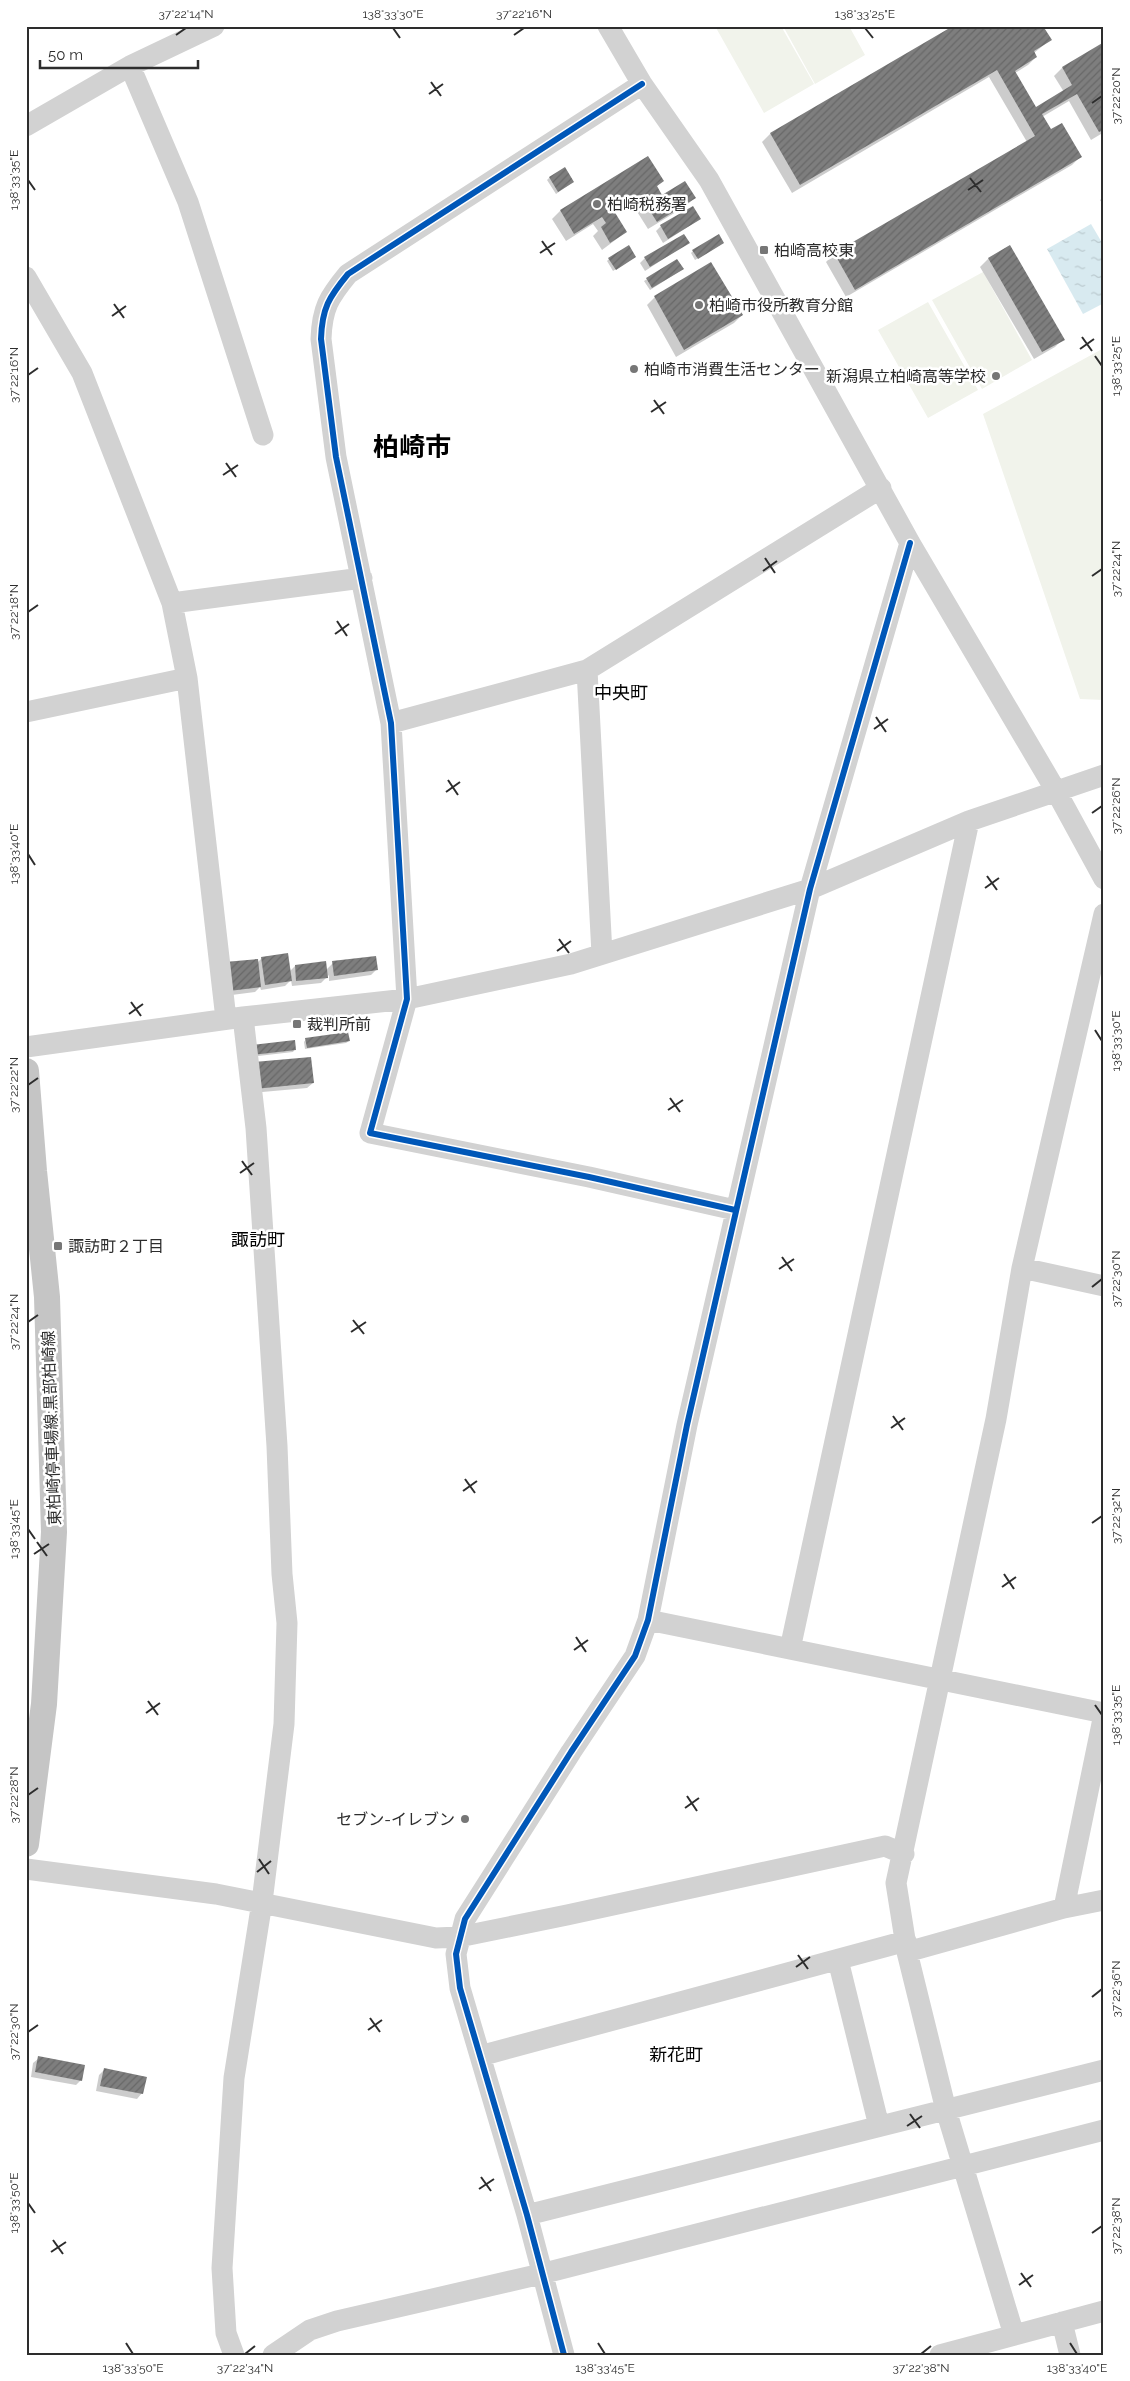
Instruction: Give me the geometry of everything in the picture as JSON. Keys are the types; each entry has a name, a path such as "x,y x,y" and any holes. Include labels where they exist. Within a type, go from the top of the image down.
{"main road":[{"name":"東柏崎停車場線;黒部柏崎線","path":"26,1071 47,1298 54,1532 44,1704 26,1844"}],"street":[{"path":"26,126 130,66 214,26"},
{"path":"608,26 642,84 709,180 910,543 1056,791 1104,879"},
{"path":"130,66 188,202 263,435"},
{"path":"642,84 348,274 326,302 322,319 321,339 335,447 391,723 407,999 370,1134 589,1177 735,1210"},
{"path":"26,277 82,373 172,604 187,678 234,1018 256,1128 277,1446 282,1574 287,1623 285,1717 262,1902 234,2078 222,2268 226,2333 234,2355"},
{"path":"391,723 587,670 881,488"},
{"path":"564,2355 541,2274 527,2215 460,1988 456,1954 459,1937 465,1919 500,1861 635,1656 648,1620 687,1425 810,889 910,543"},
{"path":"172,604 362,578"},
{"path":"587,670 602,954"},
{"path":"26,712 187,678"},
{"path":"26,1047 234,1018 407,999 571,964 810,889 969,821 1104,775"},
{"path":"790,1649 969,821"},
{"path":"1014,2335 946,2110 906,1946 896,1883 942,1680 996,1419 1022,1268 1104,914"},
{"path":"1022,1268 1104,1286"},
{"path":"648,1620 1104,1714 1064,1908"},
{"path":"26,1869 123,1880 262,1902 436,1938 459,1937 885,1846 904,1854"},
{"path":"480,2056 838,1960 1104,1900"},
{"path":"838,1960 879,2126"},
{"path":"527,2215 1104,2070"},
{"path":"272,2355 310,2330 337,2321 541,2274 1104,2130"},
{"path":"940,2355 1104,2311"},
{"path":"1062,2322 1070,2355"}],"shaded area":[{"path":"715,26 781,26 814,84 764,113"},
{"path":"783,26 849,26 865,55 815,84"},
{"path":"983,272 1032,360 982,389 932,300"},
{"path":"928,302 978,390 928,418 878,330"},
{"path":"1104,348 1104,700 1080,699 983,414"}],"water":[{"path":"1091,224 1104,246 1104,303 1083,314 1047,249"}],"building":[{"path":"953,26 1043,26 1052,40 1034,51 1037,57 1015,71 1036,107 1072,85 1062,67 1104,42 1104,130 1099,132 1077,94 1042,114 1051,129 1062,123 1082,157 855,290 834,253 1035,136 997,70 800,185 770,133"},
{"name":"柏崎税務署","path":"648,156 664,181 657,186 662,195 685,181 696,198 657,222 640,195 614,211 627,232 610,243 601,227 606,223 602,217 574,234 560,210"},
{"path":"565,167 574,182 558,192 549,177"},
{"path":"693,206 701,219 668,239 660,225"},
{"path":"684,234 690,243 650,267 644,257"},
{"path":"719,234 724,243 698,259 692,250"},
{"path":"629,245 636,257 616,270 608,258"},
{"path":"1010,245 1065,340 1042,352 988,258"},
{"path":"677,259 684,269 652,288 646,278"},
{"name":"柏崎市役所教育分館","path":"711,262 743,315 684,350 654,296"},
{"path":"288,953 292,981 265,985 261,957"},
{"path":"376,956 378,970 334,976 332,961"},
{"path":"258,959 261,987 229,991 225,962"},
{"path":"326,961 328,978 296,981 295,965"},
{"path":"348,1032 350,1041 307,1048 305,1038"},
{"path":"295,1040 296,1050 252,1055 251,1045"},
{"path":"311,1057 314,1083 255,1089 253,1062"},
{"path":"38,2056 85,2065 82,2081 35,2072"},
{"path":"104,2068 147,2077 143,2094 100,2086"}],"cycle path":[{"path":"642,84 348,274 331,296 325,311 321,339 336,457 391,723 407,999 370,1133 589,1177 735,1210"},
{"path":"564,2355 527,2215 460,1988 456,1954 465,1919 571,1752 635,1656 648,1620 687,1425 810,889 910,543"}],"place":[{"name":"柏崎税務署","path":"597,204"},
{"name":"柏崎高校東","path":"764,250"},
{"name":"柏崎市役所教育分館","path":"699,305"},
{"name":"柏崎市消費生活センター","path":"634,369"},
{"name":"新潟県立柏崎高等学校","path":"996,376"},
{"name":"裁判所前","path":"297,1024"},
{"name":"諏訪町２丁目","path":"58,1246"},
{"name":"セブン-イレブン","path":"465,1819"}],"district":[{"name":"柏崎市","path":"412,447"},
{"name":"中央町","path":"621,693"},
{"name":"諏訪町","path":"258,1240"},
{"name":"新花町","path":"676,2055"}]}
